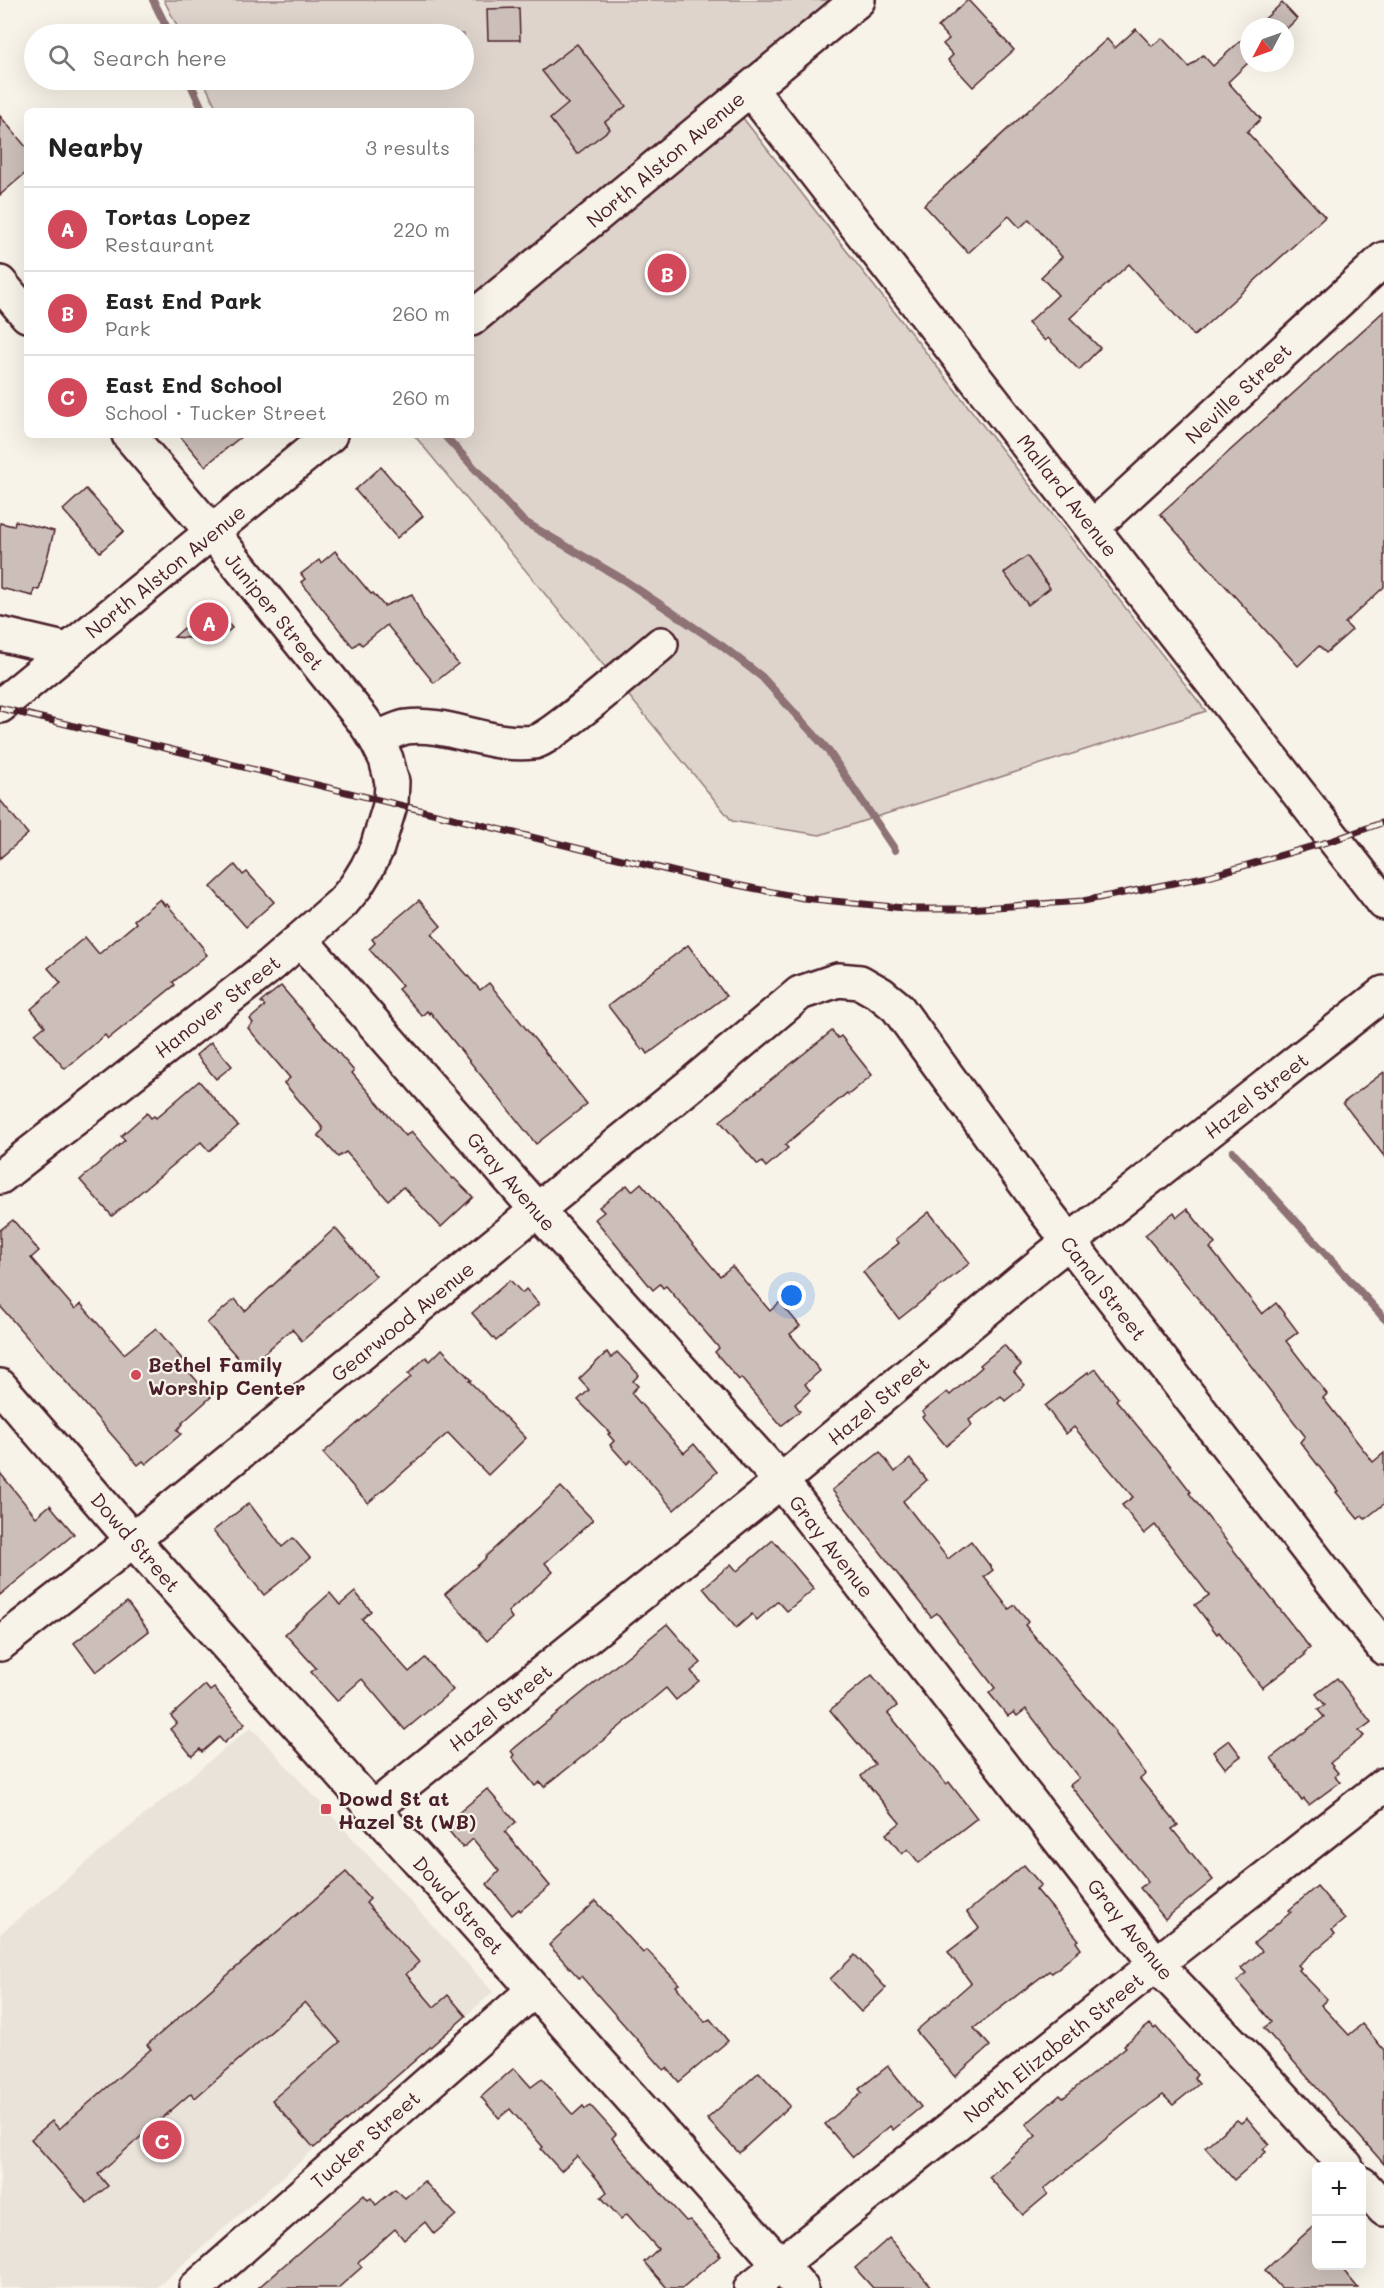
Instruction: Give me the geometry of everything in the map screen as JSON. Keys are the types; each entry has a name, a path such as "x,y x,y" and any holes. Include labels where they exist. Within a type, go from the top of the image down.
{"street":[{"name":"North Alston Avenue","path":"474,316 858,0"},
{"name":"Mallard Avenue","path":"750,89 1384,903"},
{"name":"Neville Street","path":"1093,527 1384,259"},
{"path":"0,283 24,311"},
{"name":"Juniper Street","path":"132,438 212,532 376,739 386,759 392,782 391,802"},
{"name":"North Alston Avenue","path":"0,706 326,438"},
{"path":"0,634 68,651"},
{"path":"376,739 406,728 438,728 496,741 536,742 661,644"},
{"name":"Hanover Street","path":"0,1177 300,940 342,903 362,877 377,848 391,802"},
{"name":"Gray Avenue","path":"300,940 781,1481 1156,1964 1342,2162"},
{"name":"Canal Street","path":"800,993 838,980 860,982 897,1006 1069,1242 1384,1648"},
{"name":"Gearwood Avenue","path":"0,1644 113,1556 800,993"},
{"name":"Hazel Street","path":"373,1809 781,1481 1069,1242 1384,993"},
{"name":"Dowd Street","path":"0,1386 132,1539 790,2276"},
{"name":"North Elizabeth Street","path":"751,2288 790,2276 1156,1964 1384,1785"},
{"name":"Tucker Street","path":"196,2288 534,1990"},
{"path":"1366,2188 1384,2208"}],"shaded area":[{"path":"164,0 829,0 725,95 1206,711 820,835 732,821 416,438 474,438 474,108 217,108 208,90 474,90 474,24 176,24"},
{"path":"251,1727 493,1992 156,2288 0,2288 0,1934"}],"building":[{"path":"968,0 1014,50 973,87 948,60 953,55 943,44 949,39 938,27"},
{"path":"1282,3 1297,19 1294,22 1294,18 1266,18"},
{"path":"519,8 520,40 488,40 487,9"},
{"path":"1136,29 1152,46 1162,38 1189,67 1203,55 1213,66 1240,41 1240,71 1228,82 1261,119 1247,132 1325,217 1194,336 1129,264 1070,318 1100,348 1079,370 1048,338 1045,341 1028,323 1058,295 1041,277 1062,257 1029,219 1020,228 1009,216 968,253 924,205 1107,39 1115,48"},
{"path":"577,44 626,106 605,122 610,129 577,154 550,119 568,104 542,71"},
{"path":"0,116 24,144 24,175 0,195"},
{"path":"1384,311 1384,587 1345,623 1352,630 1326,653 1319,646 1298,666 1160,514"},
{"path":"182,438 239,438 205,466"},
{"path":"381,467 423,516 397,538 355,490"},
{"path":"86,489 124,531 100,552 63,510"},
{"path":"15,521 54,531 39,590 34,589 33,596 0,588 0,523 14,526"},
{"path":"335,551 384,606 412,594 424,621 458,664 434,683 387,625 362,645 359,642 353,647 301,582 305,579 301,574 319,560 321,563"},
{"path":"1027,556 1050,588 1028,605 1004,573"},
{"path":"211,604 232,628 218,640 174,637"},
{"path":"0,800 28,834 0,858"},
{"path":"235,865 243,875 247,872 274,902 246,927 211,887"},
{"path":"160,899 165,906 167,904 207,955 173,982 175,985 108,1039 105,1035 65,1069 35,1034 45,1026 31,1009 61,983 48,968 85,937 99,954 136,923 134,920"},
{"path":"419,900 441,926 432,934 480,990 489,983 587,1104 536,1144 430,1012 429,1014 427,1011 422,1016 398,989 402,986 369,949 375,943 372,939"},
{"path":"688,945 726,996 648,1054 644,1048 642,1050 608,1006"},
{"path":"281,986 406,1136 411,1131 453,1179 473,1197 441,1227 403,1187 388,1200 346,1152 338,1157 318,1135 323,1130 322,1127 284,1083 290,1078 248,1028 253,1023 250,1019 265,1006 261,1002"},
{"path":"832,1031 838,1038 841,1036 872,1075 785,1145 788,1148 766,1167 762,1162 758,1165 720,1121"},
{"path":"211,1042 232,1066 216,1079 196,1055"},
{"path":"1384,1072 1384,1156 1343,1103"},
{"path":"199,1081 238,1126 209,1151 201,1142 112,1216 80,1180 125,1140 121,1136 147,1113 151,1118 154,1116 156,1118"},
{"path":"641,1183 720,1276 732,1266 770,1311 780,1302 800,1326 790,1334 820,1371 805,1384 810,1391 795,1404 800,1411 781,1426 741,1378 739,1380 715,1352 719,1348 666,1286 663,1288 660,1284 653,1290 595,1219 604,1212 599,1207 627,1185 632,1191"},
{"path":"1187,1209 1215,1244 1210,1248 1262,1314 1276,1303 1298,1332 1286,1341 1327,1394 1323,1398 1373,1462 1384,1453 1384,1504 1365,1519 1362,1516 1358,1519 1336,1492 1338,1491 1300,1442 1305,1436 1214,1318 1145,1235 1174,1212 1177,1217"},
{"path":"929,1212 970,1263 899,1319 863,1272 899,1243 896,1239"},
{"path":"13,1220 39,1251 31,1258 75,1309 81,1304 124,1354 156,1328 211,1397 182,1423 177,1430 181,1434 146,1464 143,1461 138,1465 0,1306 0,1230"},
{"path":"335,1228 376,1276 302,1341 292,1329 247,1368 207,1323 235,1299 245,1311"},
{"path":"510,1280 522,1293 526,1289 539,1304 496,1341 472,1313"},
{"path":"1004,1345 1021,1365 1014,1372 1025,1385 1005,1401 1001,1396 969,1420 972,1425 946,1446 922,1417 925,1415 922,1412 947,1392 950,1395"},
{"path":"442,1349 471,1380 469,1381 526,1438 488,1475 448,1433 368,1503 323,1453 411,1377 408,1374 426,1357 430,1361"},
{"path":"607,1352 611,1358 617,1352 639,1375 633,1381 638,1386 631,1393 684,1453 694,1444 717,1472 674,1510 631,1460 627,1464 610,1445 614,1441 608,1434 610,1433 578,1400 589,1390 579,1379"},
{"path":"1096,1369 1118,1398 1116,1400 1174,1470 1191,1492 1189,1493 1310,1648 1304,1653 1305,1655 1262,1688 1195,1605 1209,1595 1155,1525 1144,1534 1122,1505 1133,1497 1074,1427 1066,1434 1045,1406 1088,1372 1089,1374"},
{"path":"880,1452 895,1472 910,1459 927,1480 903,1501 948,1559 971,1541 993,1570 984,1577 1009,1609 1015,1605 1028,1622 1025,1625 1116,1732 1146,1774 1140,1779 1178,1825 1172,1829 1213,1880 1165,1919 1140,1888 1148,1882 1070,1785 1079,1778 1026,1709 1017,1716 1014,1712 1008,1716 989,1693 995,1688 937,1613 931,1617 832,1490"},
{"path":"0,1473 36,1517 50,1505 74,1534 0,1595"},
{"path":"561,1487 593,1520 545,1563 553,1572 508,1612 512,1618 487,1641 445,1594"},
{"path":"249,1503 282,1547 293,1538 310,1558 264,1595 213,1531"},
{"path":"773,1540 814,1589 787,1611 778,1601 757,1620 752,1614 736,1628 703,1588 731,1564 737,1571"},
{"path":"355,1592 371,1611 362,1619 409,1672 425,1658 453,1690 405,1730 362,1679 337,1701 311,1672 316,1668 285,1634 330,1593 340,1605"},
{"path":"127,1602 149,1631 96,1672 74,1643"},
{"path":"667,1624 701,1663 691,1671 699,1681 676,1700 666,1688 544,1787 540,1782 535,1786 512,1757 514,1755 511,1751"},
{"path":"872,1675 897,1706 888,1713 946,1784 949,1782 977,1818 919,1863 908,1849 902,1854 886,1834 900,1823 861,1776 875,1764 830,1710"},
{"path":"1337,1678 1371,1722 1359,1731 1364,1736 1330,1763 1338,1773 1335,1776 1340,1782 1309,1805 1304,1799 1302,1801 1271,1758 1324,1717 1318,1710 1325,1705 1316,1694"},
{"path":"205,1685 210,1691 214,1688 245,1724 224,1743 219,1737 202,1752 200,1749 192,1756 170,1729 177,1723 171,1716"},
{"path":"1229,1740 1241,1756 1225,1768 1213,1752"},
{"path":"487,1789 516,1822 505,1832 550,1886 512,1915 487,1884 499,1871 473,1839 463,1848 444,1825"},
{"path":"1024,1865 1041,1885 1036,1889 1079,1940 1076,1942 1081,1949 1052,1973 1049,1971 974,2028 990,2046 955,2077 916,2031 971,1983 948,1952 979,1928 967,1912"},
{"path":"346,1872 370,1899 366,1903 419,1962 406,1974 434,2007 448,1995 466,2016 314,2148 272,2100 340,2042 305,2002 195,2098 191,2093 98,2174 108,2186 87,2203 31,2139 52,2121 59,2129 151,2049 147,2045"},
{"path":"1317,1886 1345,1919 1332,1930 1335,1934 1298,1965 1301,1968 1299,1970 1327,1999 1321,2005 1349,2035 1362,2024 1384,2050 1384,2164 1264,2028 1271,2022 1270,2020 1237,1981 1246,1973 1241,1968 1262,1951 1254,1943 1291,1912 1289,1910"},
{"path":"596,1901 643,1953 647,1950 679,1984 676,1986 705,2022 710,2019 728,2041 679,2082 667,2068 664,2070 581,1976 579,1978 549,1945"},
{"path":"855,1955 886,1988 861,2012 830,1979"},
{"path":"1150,2024 1154,2029 1156,2027 1197,2075 1194,2078 1199,2084 1173,2105 1163,2095 1128,2121 1044,2189 1048,2194 1023,2215 989,2177 1036,2136 1026,2124 1060,2095 1063,2098 1126,2047 1124,2045"},
{"path":"888,2066 921,2107 893,2130 890,2126 853,2157 825,2124 862,2093 859,2089"},
{"path":"514,2068 531,2087 542,2079 573,2115 583,2106 585,2109 590,2105 616,2134 612,2138 627,2156 686,2221 690,2220 720,2253 718,2255 720,2256 682,2288 667,2288 644,2262 658,2249 627,2214 621,2219 601,2197 607,2192 577,2156 561,2171 510,2109 499,2118 481,2097"},
{"path":"759,2072 790,2106 739,2153 707,2119"},
{"path":"1247,2118 1269,2144 1263,2149 1266,2152 1234,2180 1205,2147 1237,2120 1241,2123"},
{"path":"424,2181 456,2215 434,2234 425,2222 404,2240 395,2229 359,2261 362,2267 338,2288 258,2288 364,2195 368,2200 371,2198 376,2205 395,2189 405,2198"},
{"path":"1312,2228 1312,2270 1343,2270 1358,2288 1281,2288 1265,2270"},
{"path":"889,2238 932,2288 873,2288 855,2268"}],"waterway":[{"path":"153,0 165,24"},
{"path":"194,90 202,108"},
{"path":"447,438 523,521 624,580 722,646 762,677 827,749 895,850"},
{"path":"1233,1152 1384,1318"}],"railway":[{"path":"0,708 696,877 803,898 914,909 967,909 1083,901 1209,876 1334,840 1384,822"}],"place":[{"name":"East End Park","path":"667,273"},
{"name":"Tortas Lopez","path":"209,622"},
{"name":"Bethel Family Worship Center","path":"136,1375"},
{"name":"Dowd St at Hazel St (WB)","path":"326,1809"},
{"name":"East End School","path":"162,2140"}]}
